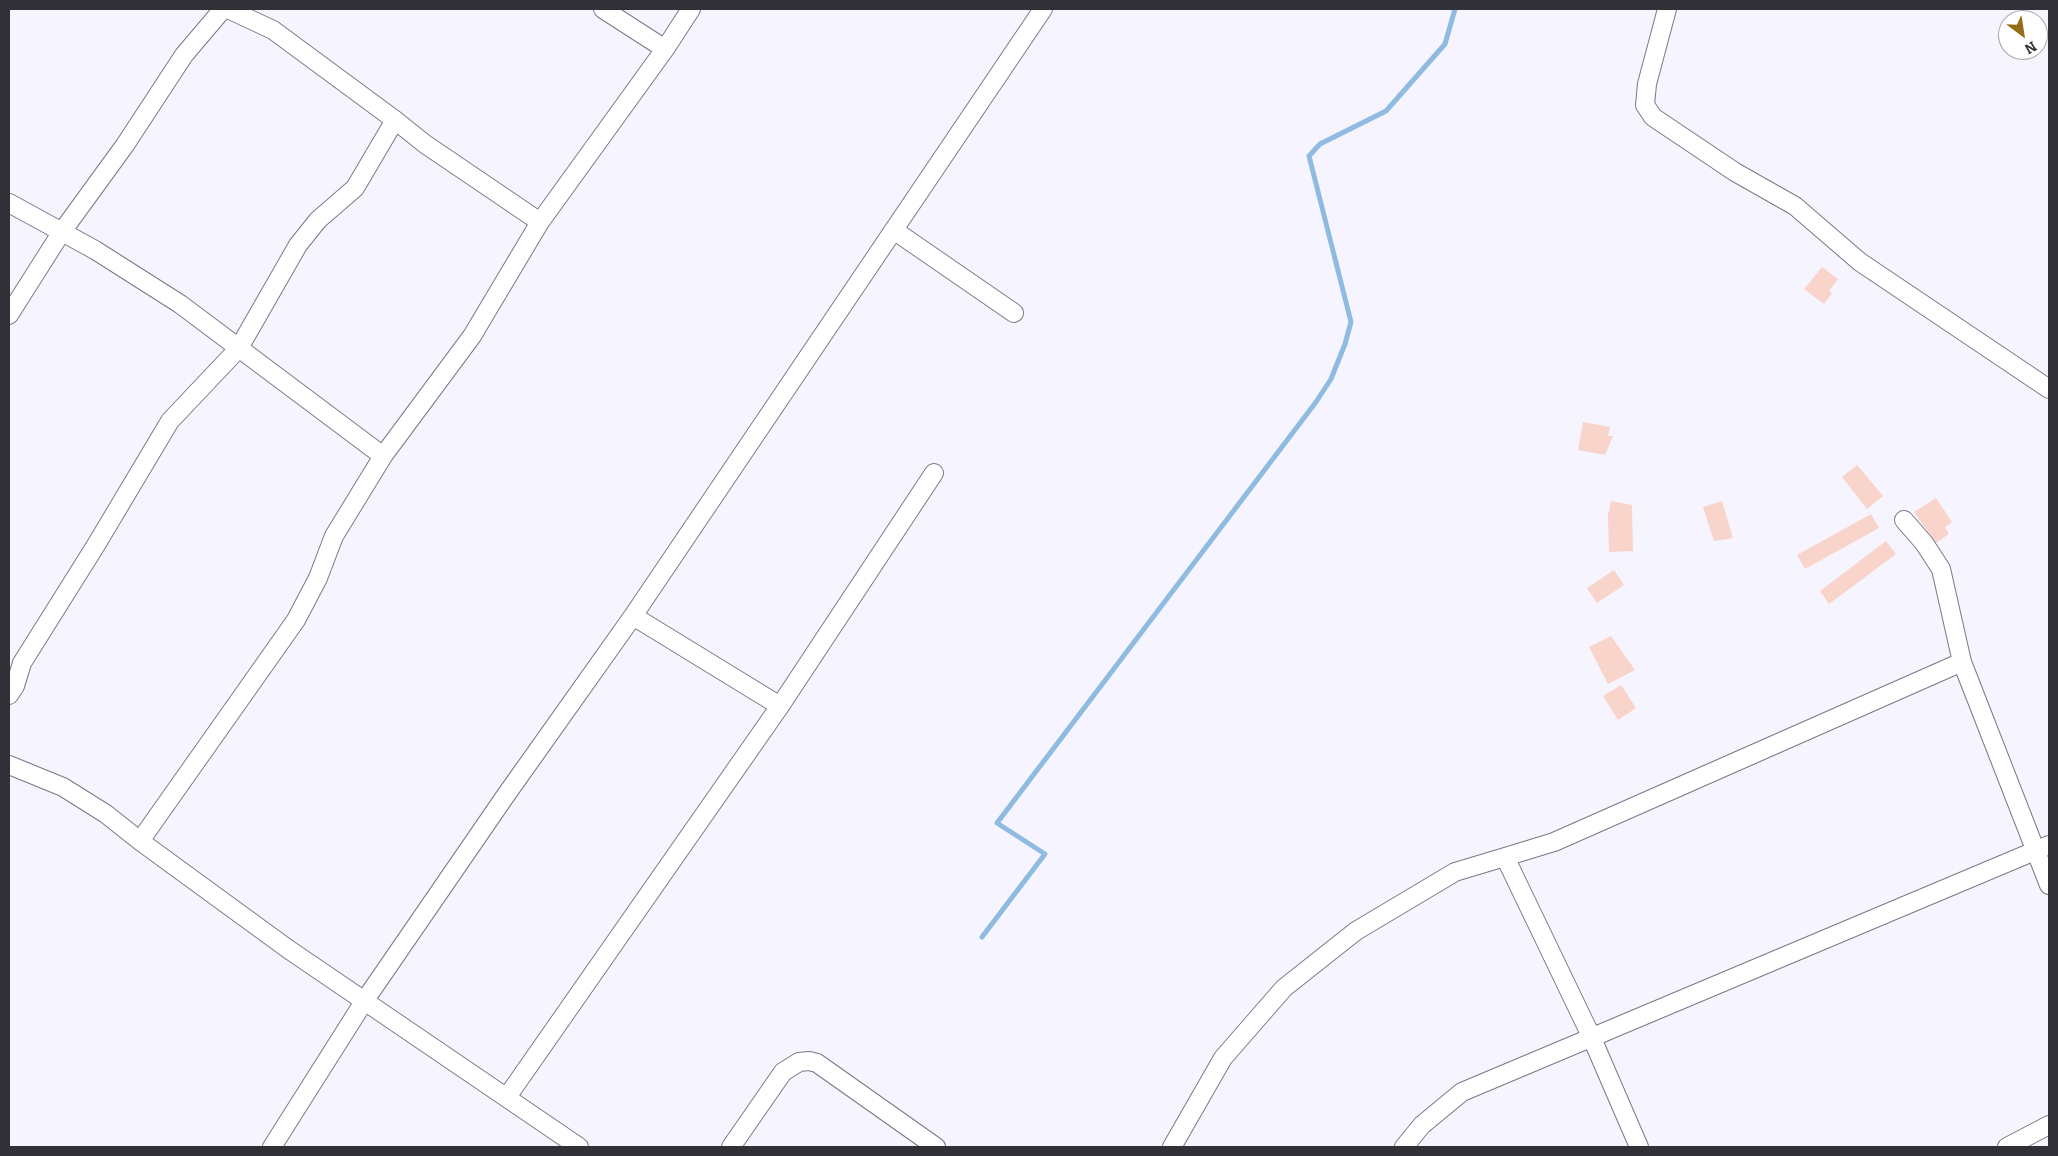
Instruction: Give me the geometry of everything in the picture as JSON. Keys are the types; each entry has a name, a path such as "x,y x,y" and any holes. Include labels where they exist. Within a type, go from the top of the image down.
{"street":[{"path":"9,315 61,233 125,145 184,55 223,9"},
{"path":"228,9 272,30 425,144 540,222"},
{"path":"603,9 665,49"},
{"path":"140,841 296,620 318,578 334,536 383,456 472,336 540,222 665,49 691,9"},
{"path":"272,1147 365,1000 506,795 633,616 895,231 1043,9"},
{"path":"1667,9 1647,84 1645,105 1653,117 1735,172 1795,206 1866,266 2049,389"},
{"path":"9,695 15,686 22,662 96,545 170,421 239,348 298,245 318,220 355,188 395,120"},
{"path":"9,203 95,250 180,304 383,456"},
{"path":"895,231 1014,313"},
{"path":"507,1097 780,706 934,473"},
{"path":"1904,520 1924,543 1940,569 1962,662 2042,847 2049,885"},
{"path":"633,616 780,706"},
{"path":"1172,1147 1223,1058 1284,988 1356,931 1455,872 1554,842 1962,662"},
{"path":"9,765 63,787 106,814 288,949 579,1147"},
{"path":"1404,1147 1422,1125 1462,1092 2042,847"},
{"path":"1505,857 1591,1036 1639,1147"},
{"path":"731,1147 783,1072 799,1062 809,1061 817,1063 936,1147"},
{"path":"2007,1147 2049,1125"}],"building":[{"path":"1822,267 1838,279 1829,291 1832,293 1824,304 1804,289"},
{"path":"1583,422 1610,427 1608,436 1613,436 1605,455 1578,450"},
{"path":"1857,465 1883,496 1867,509 1842,477"},
{"path":"1936,498 1952,522 1945,527 1949,534 1936,543 1914,512"},
{"path":"1611,501 1632,505 1633,551 1609,552 1608,515"},
{"path":"1722,501 1733,538 1714,541 1703,507"},
{"path":"1871,514 1879,528 1805,569 1797,555"},
{"path":"1886,541 1896,554 1829,604 1820,591"},
{"path":"1614,570 1624,585 1597,603 1587,588"},
{"path":"1611,636 1635,670 1608,684 1589,647"},
{"path":"1621,685 1636,708 1618,720 1603,696"}],"waterway":[{"path":"982,937 1045,854 997,823 1316,402 1331,379 1345,344 1351,322 1309,156 1320,144 1386,111 1445,44 1455,9"}]}
